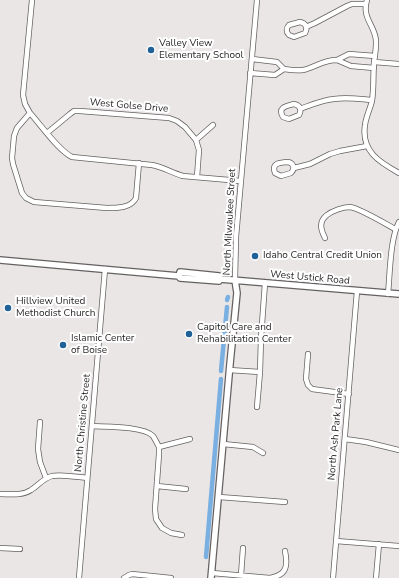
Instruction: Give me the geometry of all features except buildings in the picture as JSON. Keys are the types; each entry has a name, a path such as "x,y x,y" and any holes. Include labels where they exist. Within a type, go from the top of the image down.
{"main road":[{"name":"West Ustick Road","path":"0,260 178,276 180,278 218,281 220,279 236,280 399,294"},
{"name":"North Milwaukee Street","path":"212,575 237,293 236,280"}],"street":[{"path":"32,0 24,95 25,104 30,113 61,150 72,157 152,165 183,176 240,181"},
{"name":"North Milwaukee Street","path":"236,280 236,237 240,181 257,0"},
{"path":"306,27 347,6 366,2 365,12 375,35 376,42 372,100 364,132 367,146 374,157 399,173"},
{"path":"250,73 275,75 284,69 302,70 326,61 337,60 349,54 375,56"},
{"path":"252,59 277,62 284,69"},
{"path":"337,60 351,66 374,68"},
{"path":"374,62 399,64"},
{"path":"300,109 334,99 344,98 372,100"},
{"name":"West Golse Drive","path":"47,133 74,111 80,111 169,118 177,121 185,127 196,140"},
{"path":"30,113 17,128 14,136 12,158 22,193 26,198 34,202 107,208 118,208 130,205 136,198 139,164"},
{"path":"197,177 199,150 196,140 214,125"},
{"path":"294,168 310,164 335,152 367,146"},
{"path":"325,238 321,230 322,220 325,216 346,207 355,208 395,229"},
{"path":"388,294 392,247 395,229 399,222"},
{"name":"North Christine Street","path":"79,578 105,269"},
{"path":"257,406 265,283"},
{"name":"North Ash Park Lane","path":"333,578 357,291"},
{"path":"308,354 306,379 308,385 312,389 349,394"},
{"path":"229,370 260,372"},
{"path":"40,422 38,449 40,462 46,478"},
{"path":"92,426 138,429 147,432 154,437 159,447 155,509 156,519 162,528 171,533 182,535"},
{"path":"159,447 190,439"},
{"path":"345,439 366,442 399,450"},
{"path":"223,444 253,447 263,453"},
{"path":"0,494 13,495 23,493 31,490 46,478 58,475 87,478"},
{"path":"157,486 186,489"},
{"path":"219,497 285,502"},
{"path":"336,541 399,546"},
{"path":"376,578 379,544"},
{"path":"0,548 20,550"},
{"path":"241,575 243,548"},
{"path":"212,575 241,575 270,578 279,576 285,570 286,566 287,560 285,551"},
{"path":"125,577 132,574 172,578"}],"waterway":[{"path":"221,371 227,307"},
{"path":"206,557 221,379"}],"place":[{"name":"Valley View Elementary School","path":"151,50"},
{"name":"Idaho Central Credit Union","path":"255,256"},
{"name":"Hillview United Methodist Church","path":"8,308"},
{"name":"Capitol Care and Rehabilitation Center","path":"189,334"},
{"name":"Islamic Center of Boise","path":"63,345"}]}
